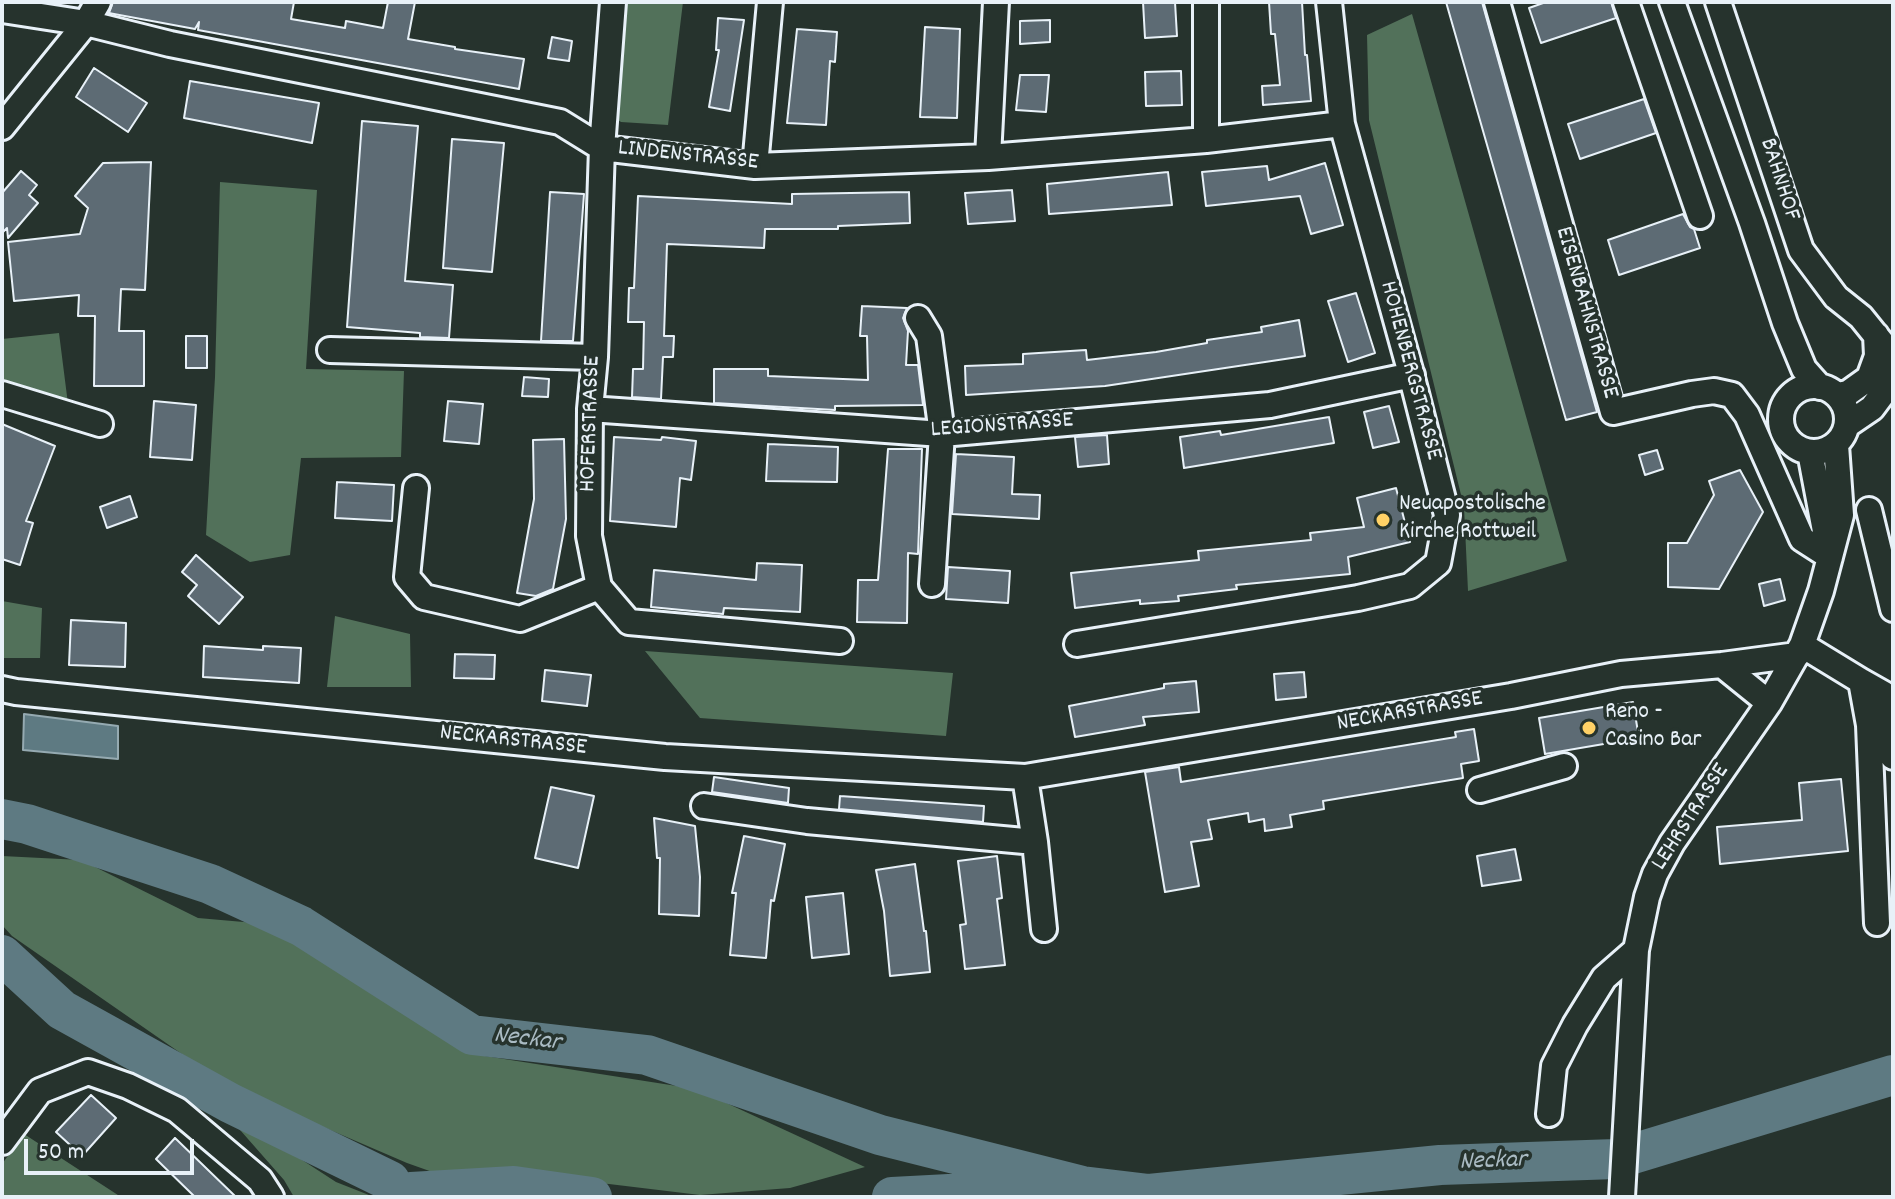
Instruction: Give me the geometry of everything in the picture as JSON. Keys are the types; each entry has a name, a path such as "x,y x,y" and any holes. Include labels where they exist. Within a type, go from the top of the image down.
{"street":[{"name":"HOFERSTRASSE","path":"613,2 602,148 595,357 590,409 589,536 599,587 629,622 840,641"},
{"path":"755,166 770,2"},
{"path":"988,157 996,2"},
{"path":"1206,2 1206,140"},
{"name":"HOHENBERGSTRASSE","path":"1077,644 1358,598 1410,586 1438,563 1447,515 1412,375 1342,124 1329,2"},
{"name":"EISENBAHNSTRASSE","path":"1497,2 1613,412 1692,394 1714,391 1732,395 1747,415 1802,539 1830,557"},
{"path":"1626,2 1700,216"},
{"path":"1672,2 1804,369 1846,410 1841,435 1825,451 1810,452 1794,446 1784,433 1782,413 1787,400 1785,323"},
{"name":"BAHNHOF","path":"1718,2 1801,250 1836,297 1861,317 1886,348 1890,364 1887,388 1872,408 1841,435"},
{"name":"LINDENSTRASSE","path":"2,10 92,13 170,44 560,122 602,148 755,166 988,157 1206,140 1342,124"},
{"path":"2,127 92,13"},
{"path":"918,318 929,336 942,434 932,584"},
{"path":"1787,400 1805,387 1848,393 1869,378 1877,356 1876,334"},
{"path":"330,350 595,357"},
{"name":"LEGIONSTRASSE","path":"590,409 942,434 1270,405 1412,375"},
{"path":"2,394 100,424"},
{"name":"LEHRSTRASSE","path":"1622,1197 1636,950 1641,921 1655,874 1672,843 1769,703 1799,650 1841,515 1841,435"},
{"name":"LEHRSTRASSE","path":"1810,452 1830,557"},
{"path":"416,488 407,577 424,597 520,619 599,587"},
{"path":"1869,510 1893,609"},
{"path":"1799,650 1884,694 1893,756"},
{"name":"NECKARSTRASSE","path":"2,689 665,757 1025,777 1511,696 1621,674 1722,665 1799,650"},
{"path":"1722,665 1769,703"},
{"path":"1861,681 1869,725 1877,923"},
{"path":"1480,790 1564,766"},
{"path":"1025,777 1044,929"},
{"path":"704,806 807,832 1035,842"},
{"path":"1549,1114 1554,1066 1575,1025 1604,978 1636,950"},
{"path":"2,1142 40,1091 88,1072 128,1086 177,1110 260,1180 271,1197"}],"green space":[{"path":"615,2 683,2 668,125 621,122 609,113"},
{"path":"1412,14 1567,561 1468,591 1464,507 1369,120 1367,35"},
{"path":"220,182 317,190 306,369 404,371 401,457 301,458 290,555 250,562 206,535 215,377"},
{"path":"59,333 68,404 2,382 2,339"},
{"path":"2,601 42,608 40,658 2,658"},
{"path":"335,616 410,634 411,687 327,687"},
{"path":"645,651 953,673 946,736 700,718"},
{"path":"2,856 81,860 198,918 278,925 485,1056 696,1089 865,1167 790,1188 700,1195 609,1184 438,1174 407,1163 228,1086 12,936 2,925"},
{"path":"219,1106 336,1182 374,1197 294,1197 284,1180"},
{"path":"24,1134 121,1197 2,1197 2,1164"}],"water":[{"path":"24,714 118,726 118,759 23,750"}],"building":[{"path":"113,2 294,2 291,19 345,28 346,21 383,28 388,2 415,2 408,39 524,59 519,89 198,30 199,22 195,29 109,13"},
{"path":"1143,2 1175,2 1177,36 1145,38"},
{"path":"1269,2 1302,2 1311,101 1263,105 1262,86 1280,85"},
{"path":"1446,2 1482,2 1597,412 1566,420"},
{"path":"1546,2 1611,2 1616,18 1541,43 1529,8"},
{"path":"718,18 744,20 730,111 709,107 719,50 716,50"},
{"path":"1050,20 1050,42 1020,44 1020,21"},
{"path":"925,27 960,29 957,118 920,117"},
{"path":"797,29 837,32 835,62 830,61 826,125 787,123"},
{"path":"552,37 572,41 569,61 548,58"},
{"path":"94,68 147,103 128,132 76,97"},
{"path":"1181,71 1182,105 1146,106 1145,72"},
{"path":"1020,75 1049,75 1046,112 1016,110"},
{"path":"190,81 319,103 312,143 184,118"},
{"path":"1644,99 1656,133 1580,159 1568,124"},
{"path":"362,121 418,126 405,281 453,285 449,338 347,327"},
{"path":"452,139 504,143 492,272 443,268"},
{"path":"151,162 145,290 121,289 119,331 144,331 144,386 94,386 95,316 78,316 79,295 14,301 8,242 80,234 88,208 75,196 103,163"},
{"path":"1325,163 1343,225 1311,234 1300,196 1206,206 1202,172 1267,166 1269,180"},
{"path":"21,171 37,185 29,195 38,203 8,238 7,228 2,233 2,193"},
{"path":"1168,172 1172,205 1049,214 1047,184"},
{"path":"1012,190 1015,221 968,224 965,193"},
{"path":"550,192 584,194 573,341 541,341"},
{"path":"909,192 910,223 838,226 838,229 765,229 764,248 667,244 664,336 674,336 673,357 663,357 661,399 632,397 633,369 643,369 644,322 628,322 629,288 634,288 638,196 792,204 792,194"},
{"path":"1683,214 1694,229 1700,248 1619,275 1608,240"},
{"path":"1356,293 1375,353 1348,362 1328,301"},
{"path":"862,306 907,308 903,318 908,331 906,365 918,365 923,405 835,406 835,410 714,403 714,369 768,369 768,376 868,380 867,336 860,336"},
{"path":"1299,320 1305,356 1105,386 966,395 965,366 1023,364 1023,354 1086,350 1087,360 1156,352 1262,332 1261,327"},
{"path":"186,336 207,336 207,368 186,368"},
{"path":"524,377 549,379 548,397 522,396"},
{"path":"154,401 196,405 192,460 150,457"},
{"path":"448,401 483,404 479,444 444,441"},
{"path":"1389,406 1399,442 1373,448 1364,412"},
{"path":"1329,417 1334,443 1184,468 1180,437 1220,431 1221,435"},
{"path":"2,424 55,446 26,521 33,523 20,565 2,559"},
{"path":"1107,435 1109,464 1078,467 1075,437"},
{"path":"614,437 696,441 691,480 680,478 676,527 610,521"},
{"path":"564,439 566,519 553,589 536,596 517,593 534,499 533,440"},
{"path":"768,444 838,447 837,482 766,481"},
{"path":"888,449 922,449 918,554 908,553 907,623 857,622 858,580 878,580"},
{"path":"1657,450 1663,469 1645,475 1639,455"},
{"path":"956,454 1014,457 1012,494 1040,495 1039,519 952,514"},
{"path":"1740,470 1763,512 1719,589 1668,587 1668,543 1687,543 1714,495 1709,481"},
{"path":"337,482 394,485 392,521 335,518"},
{"path":"1396,488 1410,542 1348,557 1350,574 1236,585 1237,589 1178,596 1179,601 1140,604 1140,600 1075,608 1071,573 1199,560 1198,551 1311,540 1310,533 1364,527 1357,498"},
{"path":"130,496 137,517 107,528 100,507"},
{"path":"196,555 243,597 219,624 188,596 197,585 182,572"},
{"path":"757,563 802,565 800,612 724,608 723,614 651,607 654,570 756,580"},
{"path":"948,567 1010,571 1008,603 946,599"},
{"path":"1780,579 1785,600 1764,606 1759,584"},
{"path":"71,620 126,623 125,667 69,665"},
{"path":"204,646 263,650 263,646 301,648 299,683 203,677"},
{"path":"455,654 495,655 494,679 454,678"},
{"path":"545,670 591,675 587,706 542,701"},
{"path":"1304,672 1306,697 1276,700 1274,674"},
{"path":"1196,681 1199,712 1143,717 1145,725 1075,737 1069,706 1164,688 1164,684"},
{"name":"Reno - Casino Bar","path":"1633,702 1639,738 1545,754 1539,718"},
{"path":"1474,729 1479,761 1461,764 1463,778 1323,801 1324,809 1290,815 1292,827 1265,831 1264,819 1249,822 1248,813 1208,820 1212,839 1191,842 1199,886 1165,892 1145,772 1179,767 1181,782 1456,737 1455,732"},
{"path":"714,777 789,788 788,803 712,792"},
{"path":"1841,779 1848,851 1720,864 1717,827 1802,820 1799,783"},
{"path":"551,787 594,796 578,868 535,858"},
{"path":"840,796 984,806 983,822 839,809"},
{"path":"654,818 695,826 700,877 699,916 659,914 660,858 657,858"},
{"path":"744,836 785,844 774,901 771,900 766,958 730,955 736,893 732,893"},
{"path":"1515,849 1521,880 1482,886 1477,856"},
{"path":"997,856 1002,898 997,899 1005,965 965,969 960,925 966,924 958,861"},
{"path":"915,864 930,972 890,976 884,911 876,870"},
{"path":"843,893 849,954 812,958 806,897"},
{"path":"91,1095 116,1118 82,1156 56,1132"},
{"path":"175,1138 236,1197 195,1197 156,1159"}],"waterway":[{"name":"Neckar","path":"2,819 27,824 210,884 301,926 472,1035 647,1055 880,1135 1082,1186 1149,1194 1440,1165 1616,1159 1893,1075"},
{"name":"Neckar","path":"2,955 62,1010 230,1103 390,1181"},
{"name":"Neckar","path":"411,1192 514,1186 592,1197"},
{"name":"Neckar","path":"892,1197 1044,1189"}],"place":[{"name":"Neuapostolische Kirche Rottweil","path":"1383,520"},
{"name":"Reno - Casino Bar","path":"1589,728"}]}
